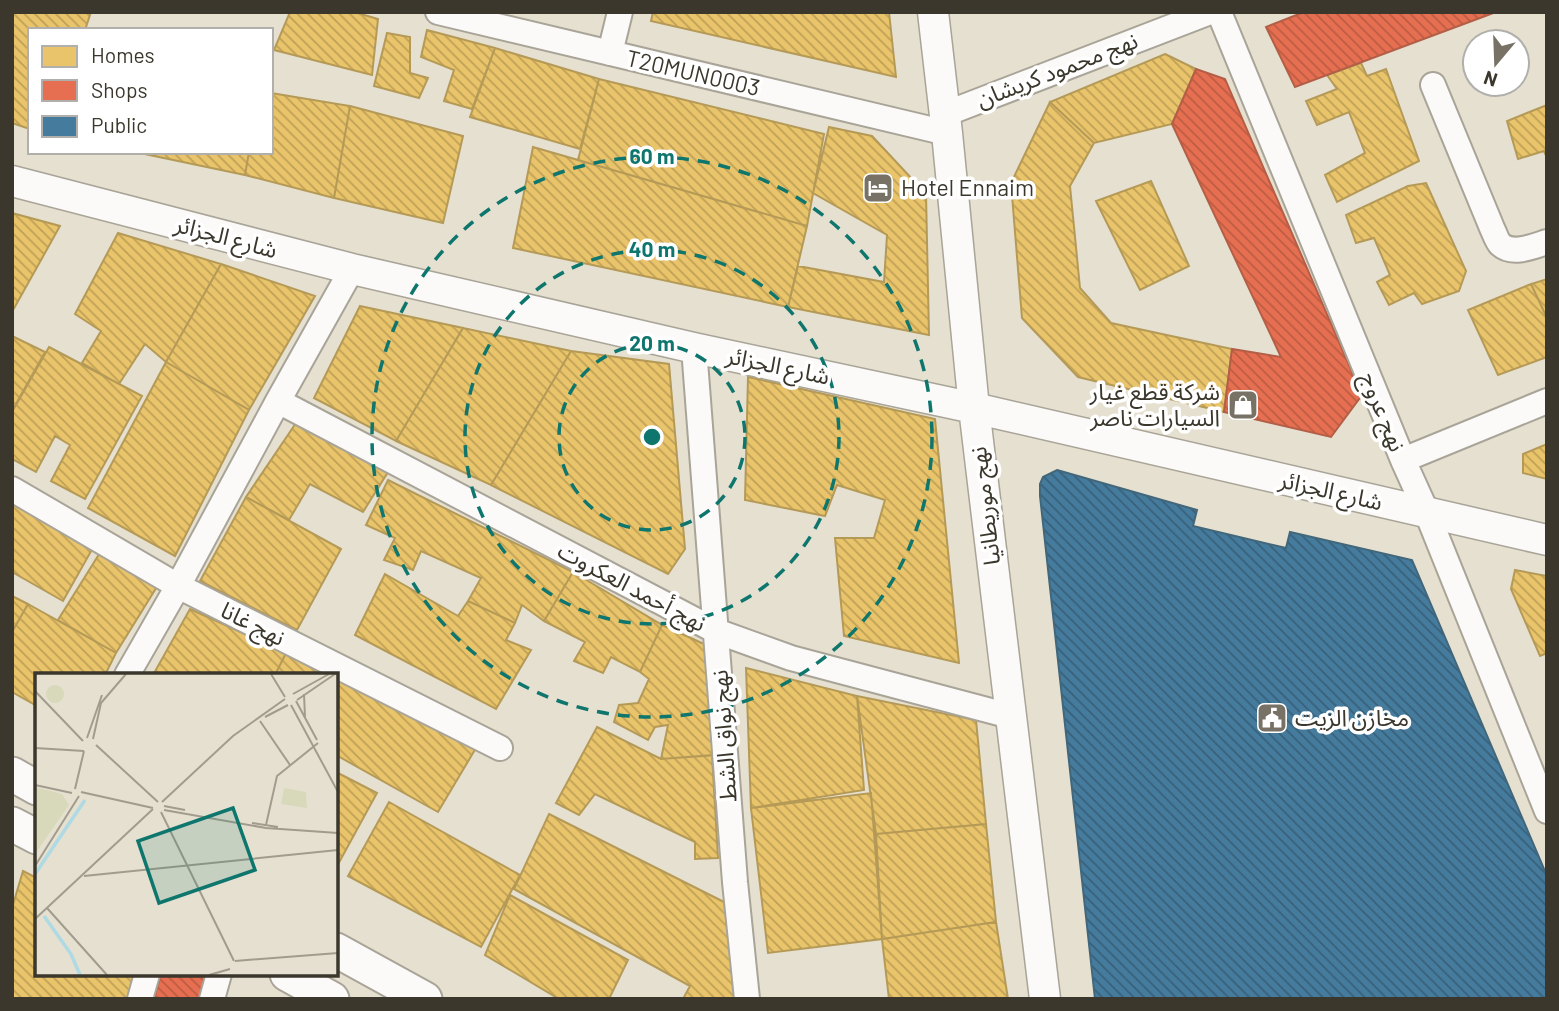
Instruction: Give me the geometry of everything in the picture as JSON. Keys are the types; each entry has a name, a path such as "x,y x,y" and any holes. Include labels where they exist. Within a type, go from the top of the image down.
{"main road":[{"path":"12,774 35,787"},
{"path":"12,824 35,837"},
{"path":"338,951 425,999"},
{"path":"295,985 332,999"}],"street":[{"name":"T20MUN0003","path":"438,12 610,53 946,123"},
{"path":"610,53 620,12"},
{"name":"نهج موريطانيا","path":"933,12 974,408 1045,999"},
{"name":"نهج محمود كريشان","path":"946,123 1210,12"},
{"name":"نهج عروج","path":"1219,12 1427,513 1547,811"},
{"path":"1433,85 1500,244 1511,249 1527,249 1547,242"},
{"name":"شارع الجزائر","path":"12,181 352,269 1547,540"},
{"path":"128,673 352,269"},
{"name":"نهج نواق الشط","path":"694,348 735,882 747,999"},
{"name":"نهج أحمد العكروت","path":"278,401 716,631 791,658 1010,716"},
{"path":"1403,460 1547,401"},
{"name":"نهج غانا","path":"12,489 178,586 500,748"},
{"path":"140,999 146,976"},
{"path":"212,999 218,976"}],"building: Homes":[{"path":"12,12 91,12 86,28 28,28 28,128 12,123"},
{"path":"290,12 354,12 378,19 372,75 274,50"},
{"path":"653,12 889,12 896,77 651,21"},
{"path":"427,30 495,48 472,109 444,101 454,70 421,57"},
{"path":"387,33 410,37 410,73 428,78 419,98 374,86"},
{"path":"495,48 599,79 580,149 470,117"},
{"path":"1165,54 1196,69 1172,124 1094,143 1050,102"},
{"path":"1361,63 1367,76 1386,69 1419,161 1337,202 1325,175 1365,153 1349,112 1317,125 1306,101 1337,89 1327,75"},
{"path":"599,79 824,134 807,226 578,160"},
{"path":"273,93 350,106 334,198 245,175 249,154 273,154"},
{"path":"1050,102 1094,143 1070,186 1080,288 1111,323 1232,349 1224,412 1078,377 1022,318 1011,183"},
{"path":"1547,105 1547,158 1544,151 1518,159 1507,121"},
{"path":"350,106 463,136 443,223 334,198"},
{"path":"829,127 872,136 926,194 929,335 788,307 798,266 884,282 887,235 813,193"},
{"path":"533,147 807,226 788,307 513,248"},
{"path":"145,154 249,154 245,175"},
{"path":"1151,181 1189,266 1140,290 1096,201"},
{"path":"1426,183 1466,271 1459,291 1422,304 1414,293 1389,305 1377,282 1390,275 1374,238 1356,243 1346,215 1408,186"},
{"path":"12,213 60,226 12,312"},
{"path":"118,233 221,264 166,362 145,344 119,384 82,363 101,331 75,314"},
{"path":"221,264 315,296 249,410 166,362"},
{"path":"1547,279 1547,318 1531,284"},
{"path":"1531,284 1547,318 1547,357 1498,375 1468,310"},
{"path":"360,306 463,328 396,441 314,398"},
{"path":"463,328 571,351 491,485 396,441"},
{"path":"12,336 45,352 12,411"},
{"path":"49,347 142,396 85,499 51,481 70,445 55,436 36,472 12,459 12,412"},
{"path":"571,351 669,364 685,549 668,574 491,485"},
{"path":"166,362 249,410 175,556 88,508"},
{"path":"748,377 935,419 959,663 844,636 835,538 874,538 885,500 837,485 825,516 745,500"},
{"path":"298,420 388,472 363,512 310,484 289,520 246,497"},
{"path":"1547,444 1547,479 1523,473 1523,454"},
{"path":"388,480 573,572 544,621 522,605 515,623 468,601 481,578 421,551 413,570 384,560 395,538 366,525"},
{"path":"246,497 341,549 297,630 200,581"},
{"path":"12,500 94,546 63,601 12,572"},
{"path":"101,551 158,585 116,653 58,620"},
{"path":"1515,570 1547,576 1547,653 1540,656 1511,589"},
{"path":"573,572 662,625 640,672 611,657 603,673 574,661 585,642 544,621"},
{"path":"385,574 458,616 468,601 515,623 506,640 531,650 496,709 355,635"},
{"path":"12,596 28,604 12,632"},
{"path":"28,604 116,653 106,673 35,673 35,705 12,692 12,632"},
{"path":"190,609 286,653 276,673 154,673"},
{"path":"662,625 704,644 717,755 661,759 668,725 655,727 648,740 614,722 619,705 638,703 649,679 640,672"},
{"path":"286,653 325,673 276,673"},
{"path":"746,668 857,696 864,790 751,808"},
{"path":"338,679 476,748 438,812 338,756"},
{"path":"857,696 976,720 986,824 876,834"},
{"path":"597,727 661,759 712,755 718,858 695,859 695,842 595,794 579,815 556,803"},
{"path":"338,773 377,793 338,864"},
{"path":"871,793 882,939 768,953 751,808"},
{"path":"389,802 520,875 481,947 348,876"},
{"path":"549,814 724,902 736,999 683,999 690,986 514,889"},
{"path":"986,824 996,922 882,939 876,834"},
{"path":"23,871 35,877 35,976 136,976 130,999 12,999 12,908"},
{"path":"510,895 628,960 609,999 559,999 485,955"},
{"path":"996,922 1008,999 889,999 882,939"}],"building: Shops":[{"path":"1304,12 1496,12 1295,87 1266,27"},
{"path":"1196,69 1225,79 1362,395 1331,437 1224,412 1232,349 1281,357 1172,124"},
{"path":"160,976 212,976 205,999 154,999"}],"building: Public":[{"name":"مخازن الزيت","path":"1057,470 1197,510 1193,526 1286,548 1290,532 1412,560 1547,876 1547,999 1095,999 1040,496 1043,477"}],"place":[{"name":"Hotel Ennaim","path":"878,188"},
{"name":"شركة قطع غيار السيارات ناصر","path":"1243,405"},
{"name":"مخازن الزيت","path":"1272,718"}]}
